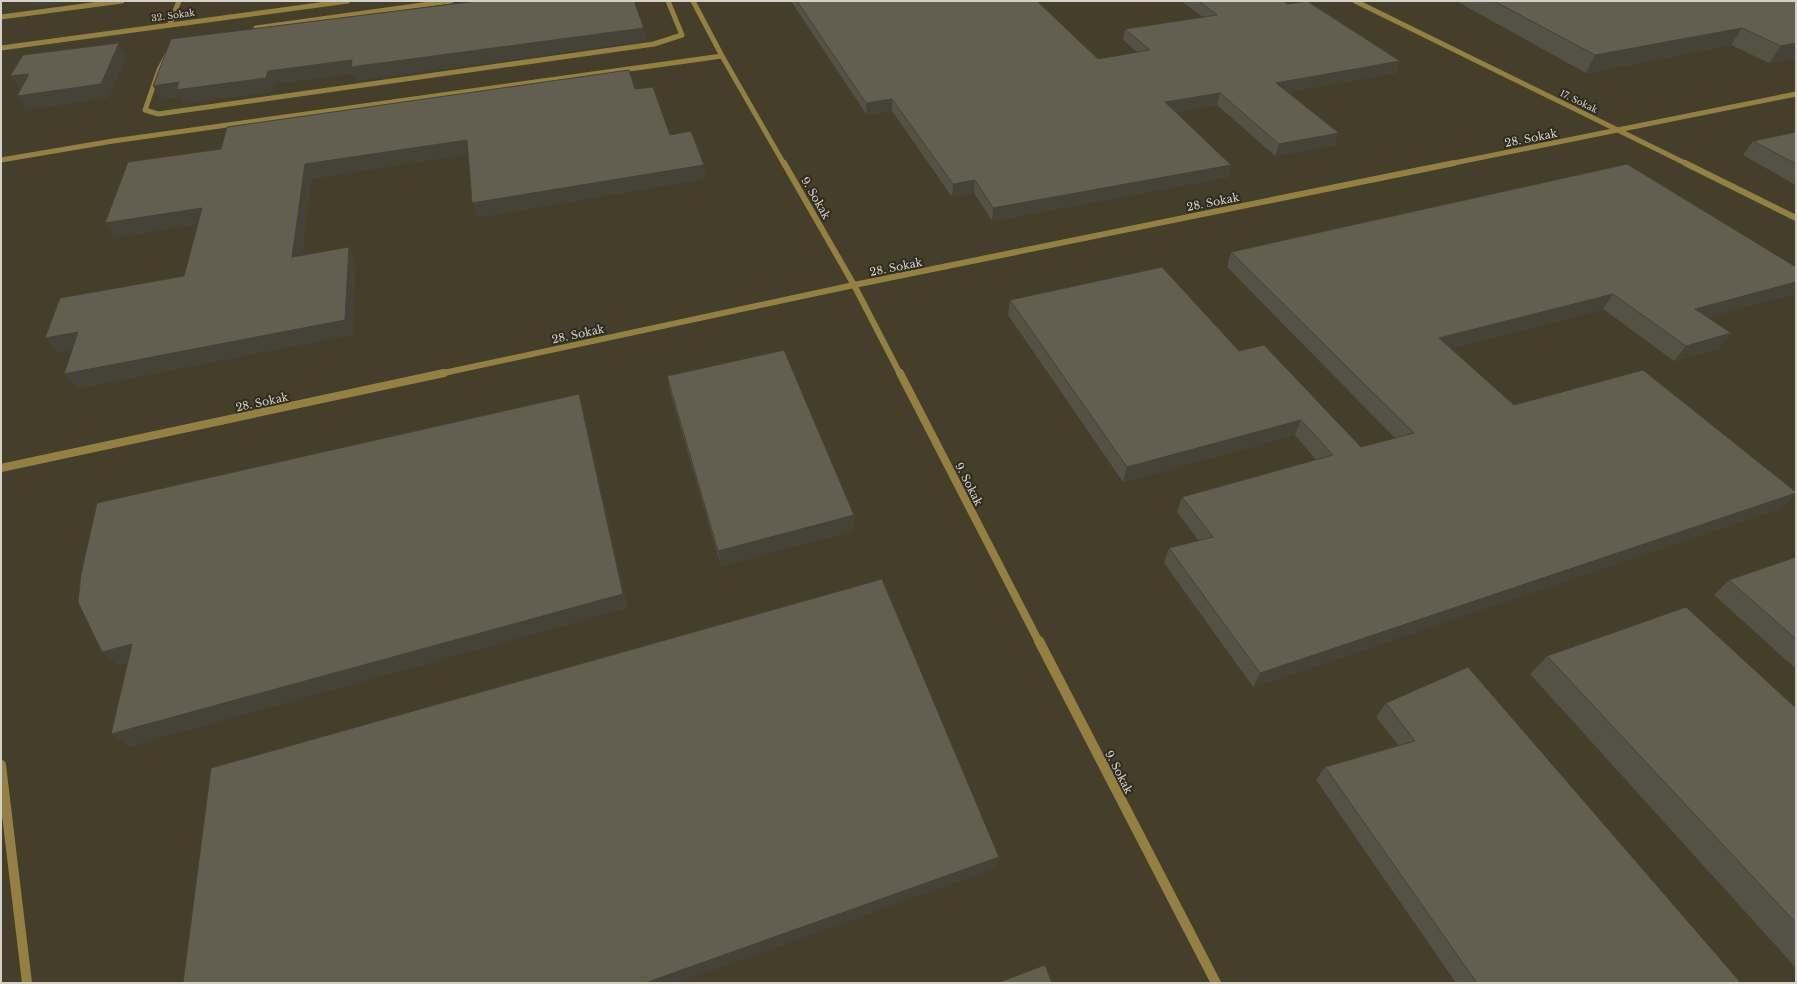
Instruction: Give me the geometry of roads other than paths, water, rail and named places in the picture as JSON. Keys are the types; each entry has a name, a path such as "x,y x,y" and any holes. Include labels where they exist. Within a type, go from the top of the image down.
{"street":[{"path":"1,17 122,1"},
{"path":"170,24 179,1"},
{"name":"32. Sokak","path":"1,48 348,1"},
{"path":"246,30 451,1"},
{"path":"168,52 158,70 145,110 158,114 654,44 682,35 668,1"},
{"name":"9. Sokak","path":"693,1 722,56 854,285 1216,983"},
{"name":"17. Sokak","path":"1355,1 1620,130 1796,218"},
{"path":"1,160 113,141 722,56"},
{"name":"28. Sokak","path":"1,468 854,285 1796,94"},
{"path":"1,765 27,983"}]}
